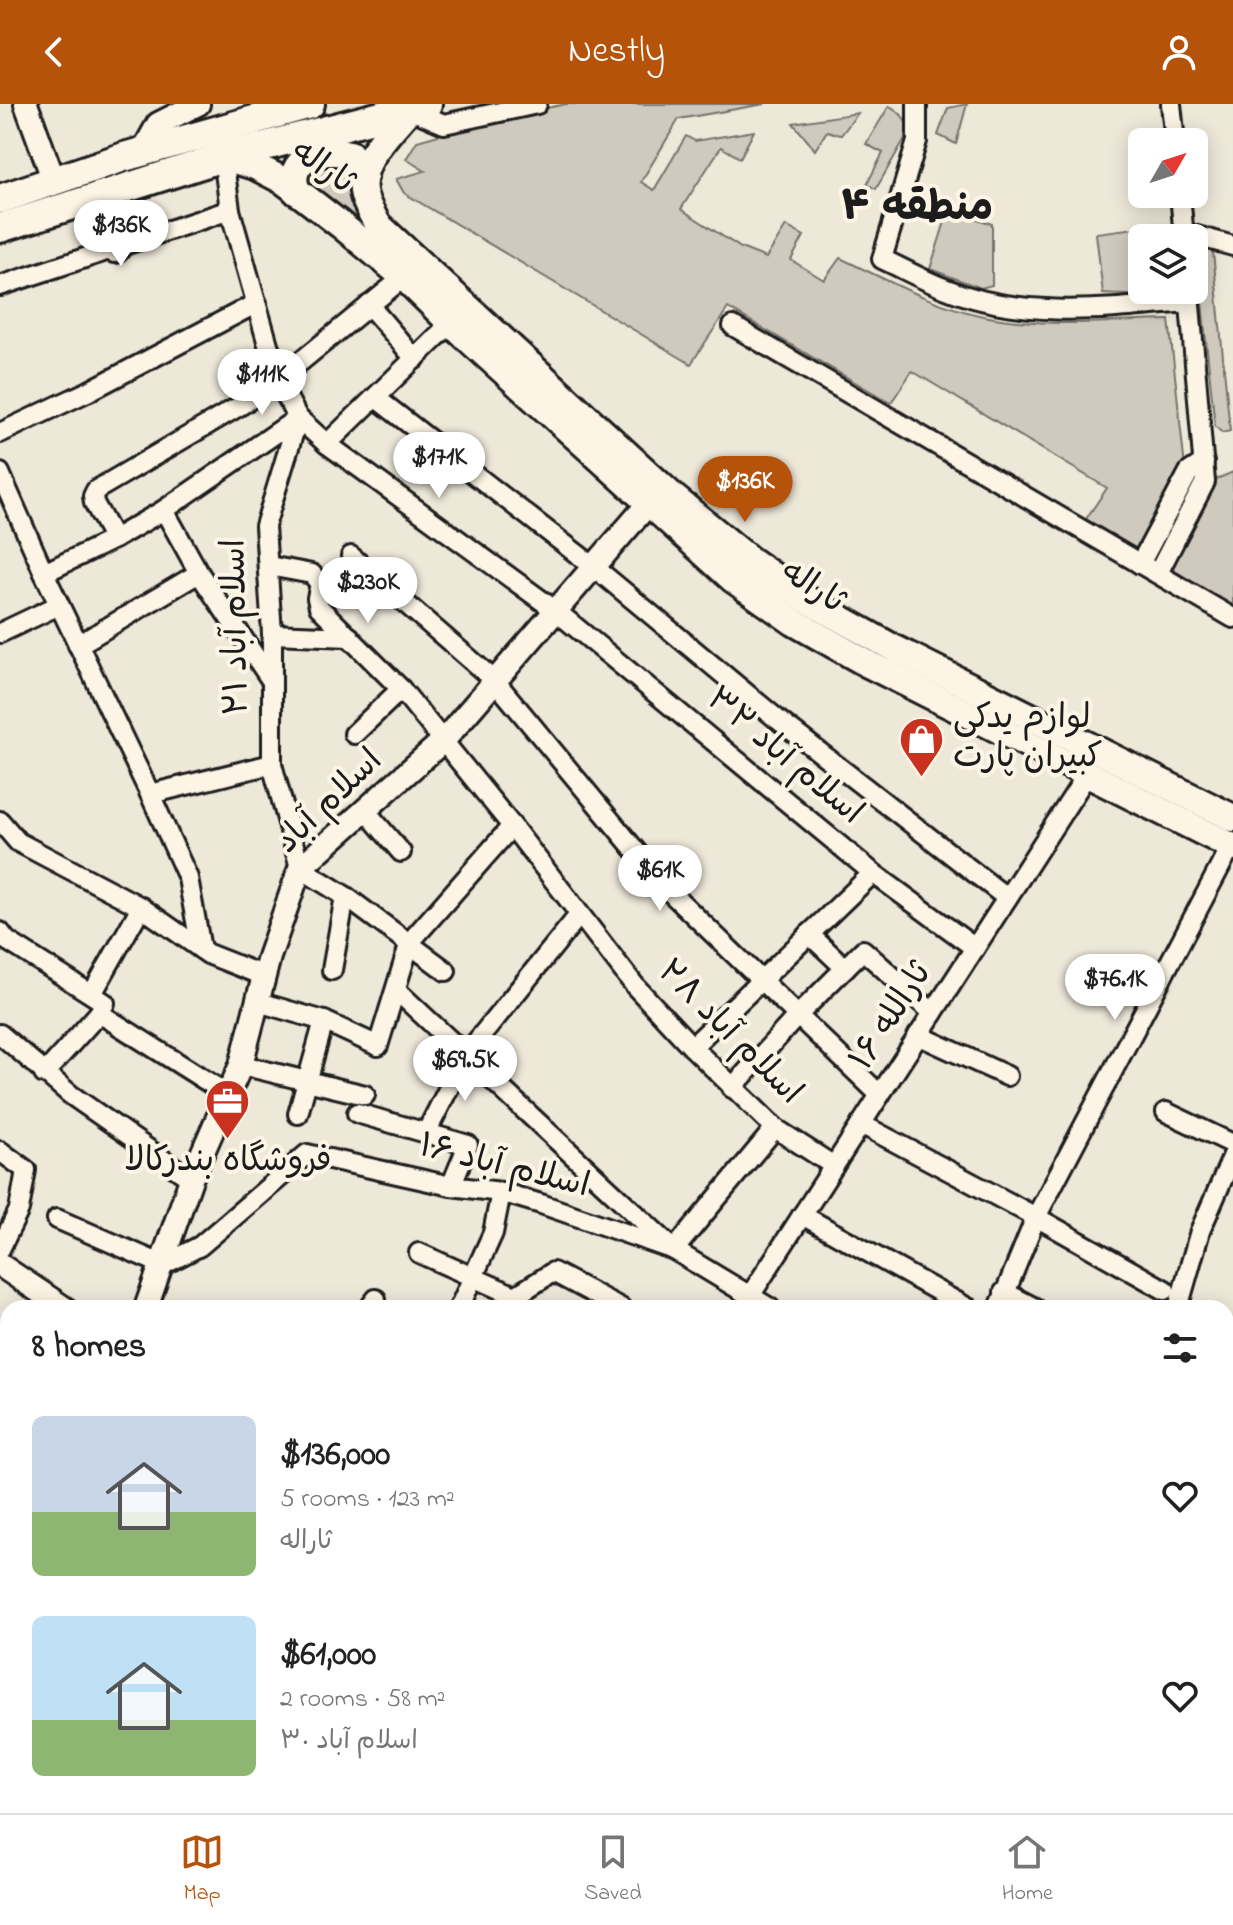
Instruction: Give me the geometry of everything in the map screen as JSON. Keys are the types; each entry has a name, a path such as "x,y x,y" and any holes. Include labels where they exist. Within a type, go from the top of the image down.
{"main road":[{"path":"0,199 143,151 310,104"},
{"path":"0,228 223,157 418,106"},
{"name":"ثاراله","path":"418,106 372,155 364,177 363,195 378,225 673,497 751,561 809,601 895,649 971,703 1088,773 1232,847"},
{"path":"297,192 293,181 296,167 311,155 334,150 350,154 364,177"},
{"name":"ثاراله","path":"223,157 255,166 284,181 404,277 648,504 733,579 794,622 868,664 971,703 1233,818"},
{"path":"95,198 115,248"}],"street":[{"path":"26,104 54,181"},
{"path":"143,151 158,124 198,104"},
{"path":"418,106 444,124 537,104"},
{"path":"917,104 917,141 882,259 945,289 1002,304 1089,310 1132,304"},
{"path":"1171,104 1174,128"},
{"path":"44,573 114,539 164,510 298,418 278,380 230,210 223,157"},
{"path":"0,286 230,210"},
{"path":"1208,240 1233,246"},
{"path":"114,539 94,503 96,490 278,380 404,277"},
{"path":"0,433 89,391 257,303"},
{"path":"1158,573 1205,482 1190,304"},
{"path":"369,305 415,359"},
{"path":"327,444 451,323"},
{"path":"733,326 1233,618"},
{"path":"376,398 594,567 777,719 1007,898"},
{"name":"اسلام آباد ۳۲","path":"298,418 327,444 556,611 873,873 975,948"},
{"name":"اسلام آباد ۲۱","path":"298,418 265,526 272,634 272,764 300,868"},
{"path":"1140,564 1189,472 1204,462"},
{"path":"0,473 188,878 201,949"},
{"name":"اسلام آباد","path":"149,1300 191,1179 241,1065 264,976 300,868 444,740 648,504"},
{"path":"164,510 199,573 271,680"},
{"path":"351,556 495,681 669,891 880,1095"},
{"name":"اسلام آباد ۲۸","path":"269,566 312,574 320,584 319,607 401,689 444,740 635,986 732,1088 775,1128 834,1166"},
{"path":"78,645 199,573"},
{"path":"0,633 59,605"},
{"path":"272,634 350,637"},
{"path":"354,734 401,689"},
{"path":"150,794 272,764"},
{"name":"ثارالله ۱۶","path":"750,1296 1088,773"},
{"path":"365,810 401,852"},
{"path":"0,821 18,842 141,907 201,949 264,976"},
{"path":"258,1002 324,1021 378,1046 410,942 512,826"},
{"path":"1002,1300 1036,1217 1232,847"},
{"path":"300,868 345,896 446,971"},
{"path":"692,1047 873,873"},
{"path":"332,970 345,896"},
{"path":"92,994 141,907"},
{"path":"427,1131 465,1056 579,915"},
{"path":"0,932 6,940 105,1003 44,1074"},
{"path":"809,934 845,968"},
{"path":"732,1088 863,950 933,1013"},
{"path":"396,990 674,1250 757,1300"},
{"path":"99,1013 227,1094"},
{"path":"298,1114 324,1021"},
{"path":"0,1034 44,1074 112,1126 191,1179"},
{"path":"918,1035 1007,1076"},
{"path":"241,1065 365,1095"},
{"path":"1166,1112 1233,1144"},
{"path":"357,1113 468,1145 451,1186"},
{"path":"861,1124 1165,1290"},
{"path":"674,1250 775,1128"},
{"path":"0,1151 26,1170 19,1210 0,1249"},
{"name":"اسلام آباد ۱۶","path":"163,1265 200,1246 307,1154 451,1186 501,1192 674,1250"},
{"path":"1180,1300 1200,1231 1233,1155"},
{"path":"463,1300 493,1233 501,1192"},
{"path":"802,1215 954,1300"},
{"path":"57,1219 163,1265"},
{"path":"419,1253 515,1296 553,1272 606,1300"},
{"path":"0,1265 52,1300"}],"shaded area":[{"path":"566,104 765,104 679,119 641,182 654,190 686,136 695,141 754,131 740,158 721,147 681,209 741,248 766,258 786,226 804,236 791,260 824,280 840,258 928,299 983,316 1052,323 1169,320 1185,468 1139,550 1086,519 1107,488 912,371 891,403 728,308 691,364 404,193 396,179 425,171 406,159 417,141 499,118"},
{"path":"967,104 956,144 938,135 948,108"},
{"path":"889,106 903,116 908,133 876,189 867,184 883,153 866,144"},
{"path":"858,113 841,135 827,131 815,150 793,123"},
{"path":"340,160 362,231 304,179 309,166"},
{"path":"949,209 992,224 992,285 981,288 930,269"},
{"path":"1128,229 1128,295 1103,294 1096,233"},
{"path":"1208,248 1213,252 1230,431 1222,433 1215,426 1202,304 1208,304"},
{"path":"1233,472 1233,607 1167,566 1217,479"}],"place":[{"name":"لوازم یدکی کبیران پارت","path":"922,778"},
{"name":"فروشگاه بندرکالا","path":"228,1141"}],"district":[{"name":"منطقه ۴","path":"917,208"}]}
